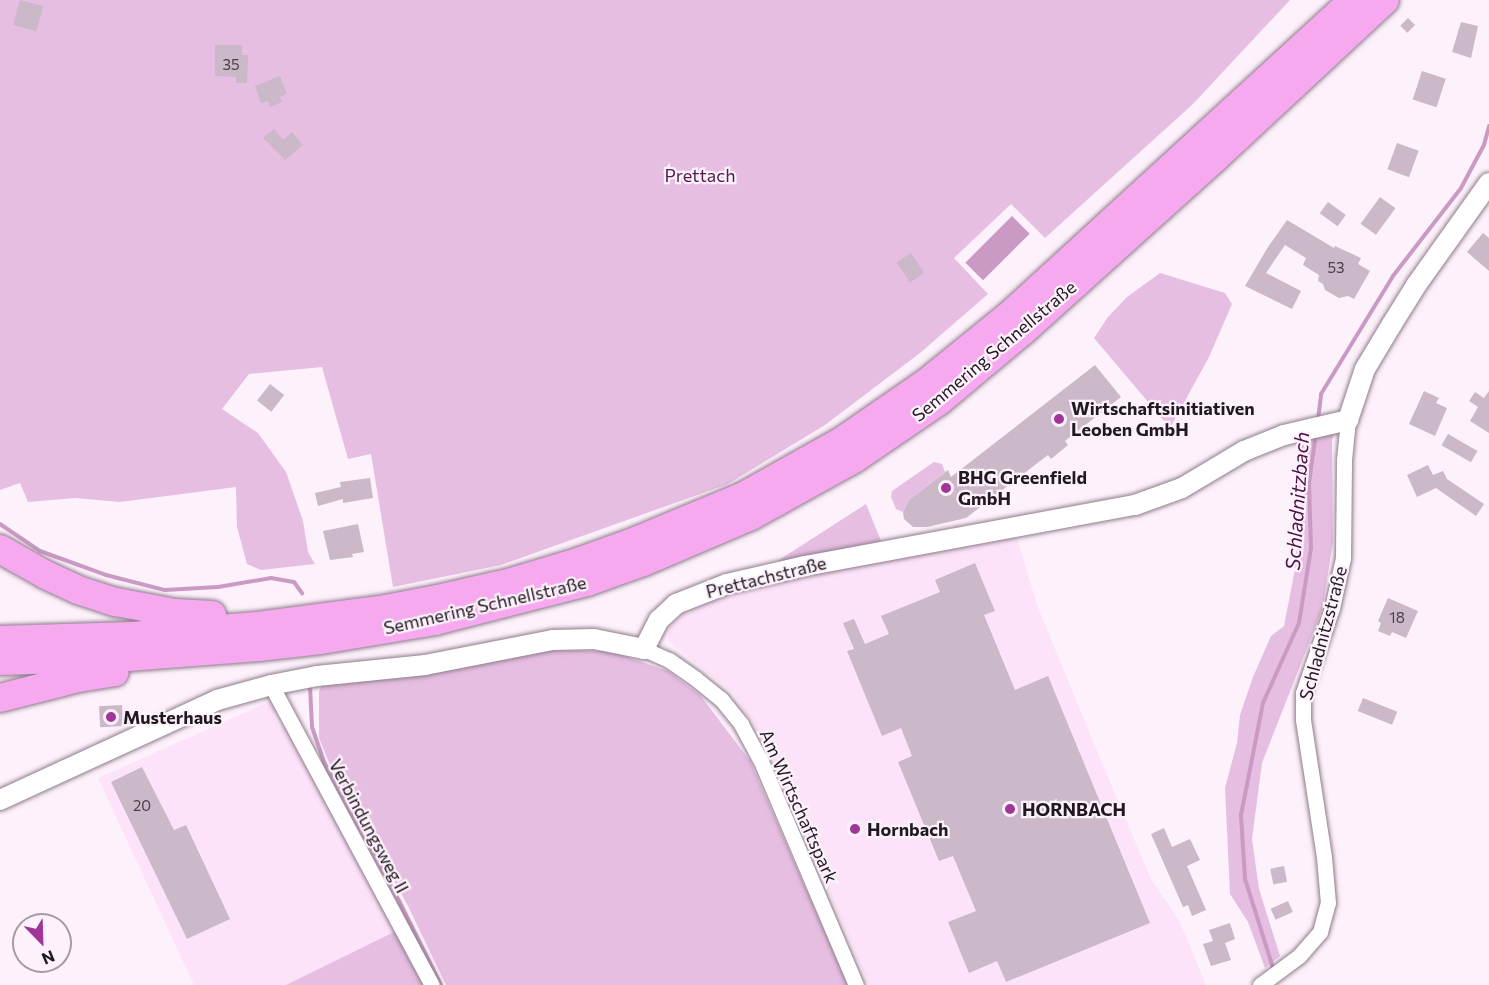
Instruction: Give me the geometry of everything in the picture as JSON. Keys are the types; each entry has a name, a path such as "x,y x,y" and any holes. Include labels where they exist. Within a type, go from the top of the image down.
{"highway":[{"name":"Semmering Schnellstraße","path":"640,552 842,441 926,383 1012,313 1354,0"},
{"name":"Semmering Schnellstraße","path":"0,661 189,653 321,640 435,621 752,516 854,459 939,401 1024,330 1162,206 1385,0"},
{"path":"0,549 78,590 116,602 175,613 219,616 258,626"},
{"name":"Semmering Schnellstraße","path":"0,640 131,636 258,626 380,610 512,582 584,572"},
{"path":"0,698 78,678 137,669 189,653"}],"street":[{"name":"Schladnitzstraße","path":"1264,982 1299,956 1320,932 1328,903 1324,857 1303,720 1303,693 1332,608 1343,558 1344,460 1341,421 1365,369 1392,324 1417,284 1489,183"},
{"name":"Prettachstraße","path":"644,649 659,620 676,604 727,584 805,566 1135,505 1182,488 1244,451 1301,430 1341,421"},
{"path":"0,800 217,700 271,685 317,676 425,665 553,640 594,639 644,649"},
{"name":"Am Wirtschaftspark","path":"644,649 669,660 696,679 721,699 741,724 760,759 856,985"},
{"name":"Verbindungsweg II","path":"271,685 432,985"}],"shaded area":[{"path":"1012,216 1030,234 983,280 965,263"},
{"path":"1016,534 1037,605 1151,879 1180,922 1206,985 869,985 767,744 733,693 668,641 669,627 686,610 718,595"},
{"path":"271,701 275,709 273,714 279,726 290,729 398,930 286,985 194,985 98,778"}],"green space":[{"name":"Prettach","path":"0,0 1290,0 1193,104 1045,238 1011,204 954,258 988,294 920,353 825,425 728,484 501,565 393,587 371,454 348,459 322,367 249,374 222,409 258,433 286,472 303,521 308,552 315,564 261,570 247,564 237,527 236,487 120,502 75,498 28,502 20,483 0,490"},
{"path":"1160,273 1225,293 1232,304 1209,357 1170,428 1094,338 1108,317 1127,297"},
{"path":"1334,433 1332,440 1333,542 1322,610 1262,763 1252,839 1259,889 1280,956 1265,968 1248,922 1230,894 1225,788 1237,743 1240,715 1253,677 1271,636 1284,626 1295,569 1299,511 1299,442"},
{"path":"934,462 942,464 945,472 909,500 903,512 896,509 891,497 892,491"},
{"path":"866,504 881,541 779,563 779,560"},
{"path":"541,650 610,651 668,671 700,695 750,761 848,985 446,985 408,906 328,760 319,738 319,691 322,685 461,667"},
{"path":"398,930 429,985 286,985"}],"building":[{"path":"20,0 43,6 36,31 13,25"},
{"path":"1408,18 1415,25 1407,33 1400,26"},
{"path":"1461,22 1478,26 1471,58 1452,52"},
{"path":"215,45 242,45 242,55 248,55 247,83 236,83 236,77 215,76"},
{"path":"1422,71 1446,79 1437,107 1413,100"},
{"path":"280,76 287,94 280,97 282,102 270,107 268,101 261,103 255,86"},
{"path":"274,129 283,140 292,132 303,145 285,160 263,138"},
{"path":"1397,143 1419,151 1409,177 1387,169"},
{"path":"1380,197 1395,208 1376,235 1361,224"},
{"path":"1328,202 1346,215 1338,226 1320,213"},
{"path":"1287,220 1334,248 1335,246 1361,258 1358,264 1370,271 1354,299 1348,296 1339,298 1325,290 1323,284 1318,281 1319,275 1303,265 1306,258 1285,245 1266,273 1301,291 1292,309 1245,286"},
{"path":"1483,233 1489,238 1489,271 1467,252"},
{"path":"911,253 924,273 910,282 897,262"},
{"name":"Wirtschaftsinitiativen Leoben GmbH","path":"1095,365 1121,397 1065,441 1068,445 1051,459 1048,455 966,518 927,527 913,527 904,519 903,512 909,500 948,470 951,477"},
{"path":"270,384 284,395 271,412 257,401"},
{"path":"1424,391 1439,398 1436,403 1447,408 1435,436 1409,424"},
{"path":"1489,391 1489,433 1470,421 1478,407 1469,401 1475,392 1484,398"},
{"path":"1448,434 1477,451 1471,462 1442,445"},
{"path":"1428,465 1433,475 1443,471 1447,479 1484,504 1476,516 1436,488 1417,497 1407,475"},
{"path":"370,478 373,498 343,503 343,499 318,506 315,493 341,487 340,482"},
{"path":"358,524 364,552 352,554 353,557 330,560 323,531"},
{"name":"HORNBACH","path":"975,563 995,611 984,615 1015,690 1048,676 1150,923 1006,982 997,961 969,973 948,922 976,911 953,856 939,861 898,762 912,756 901,728 882,736 847,651 854,649 843,623 854,619 865,644 889,634 881,616 940,592 935,580"},
{"path":"1388,598 1418,611 1406,638 1392,632 1390,636 1378,631 1381,623 1378,621"},
{"path":"1363,698 1397,712 1392,725 1358,711"},
{"name":"Musterhaus","path":"122,705 123,726 100,727 99,706"},
{"path":"142,767 174,830 186,825 230,919 187,939 111,782"},
{"path":"1164,828 1172,847 1190,839 1200,860 1187,866 1206,910 1192,916 1188,905 1183,907 1151,834"},
{"path":"1284,866 1287,882 1273,884 1270,869"},
{"path":"1288,901 1293,912 1276,920 1271,909"},
{"path":"1230,923 1235,939 1225,943 1231,960 1211,966 1203,944 1213,941 1209,930"}],"waterway":[{"name":"Schladnitzbach","path":"1318,420 1321,394 1393,276 1461,188 1484,145 1489,126"},
{"name":"Schladnitzbach","path":"1274,971 1245,879 1241,815 1263,703 1299,623 1311,548 1309,483 1316,433"},
{"path":"0,524 40,551 106,575 165,590 218,587 271,578 294,582 302,593"},
{"path":"310,686 312,727 325,764 399,901 441,985"}],"place":[{"name":"Wirtschaftsinitiativen Leoben GmbH","path":"1059,419"},
{"name":"BHG Greenfield GmbH","path":"946,488"},
{"name":"Musterhaus","path":"111,717"},
{"name":"HORNBACH","path":"1010,809"},
{"name":"Hornbach","path":"855,829"}]}
